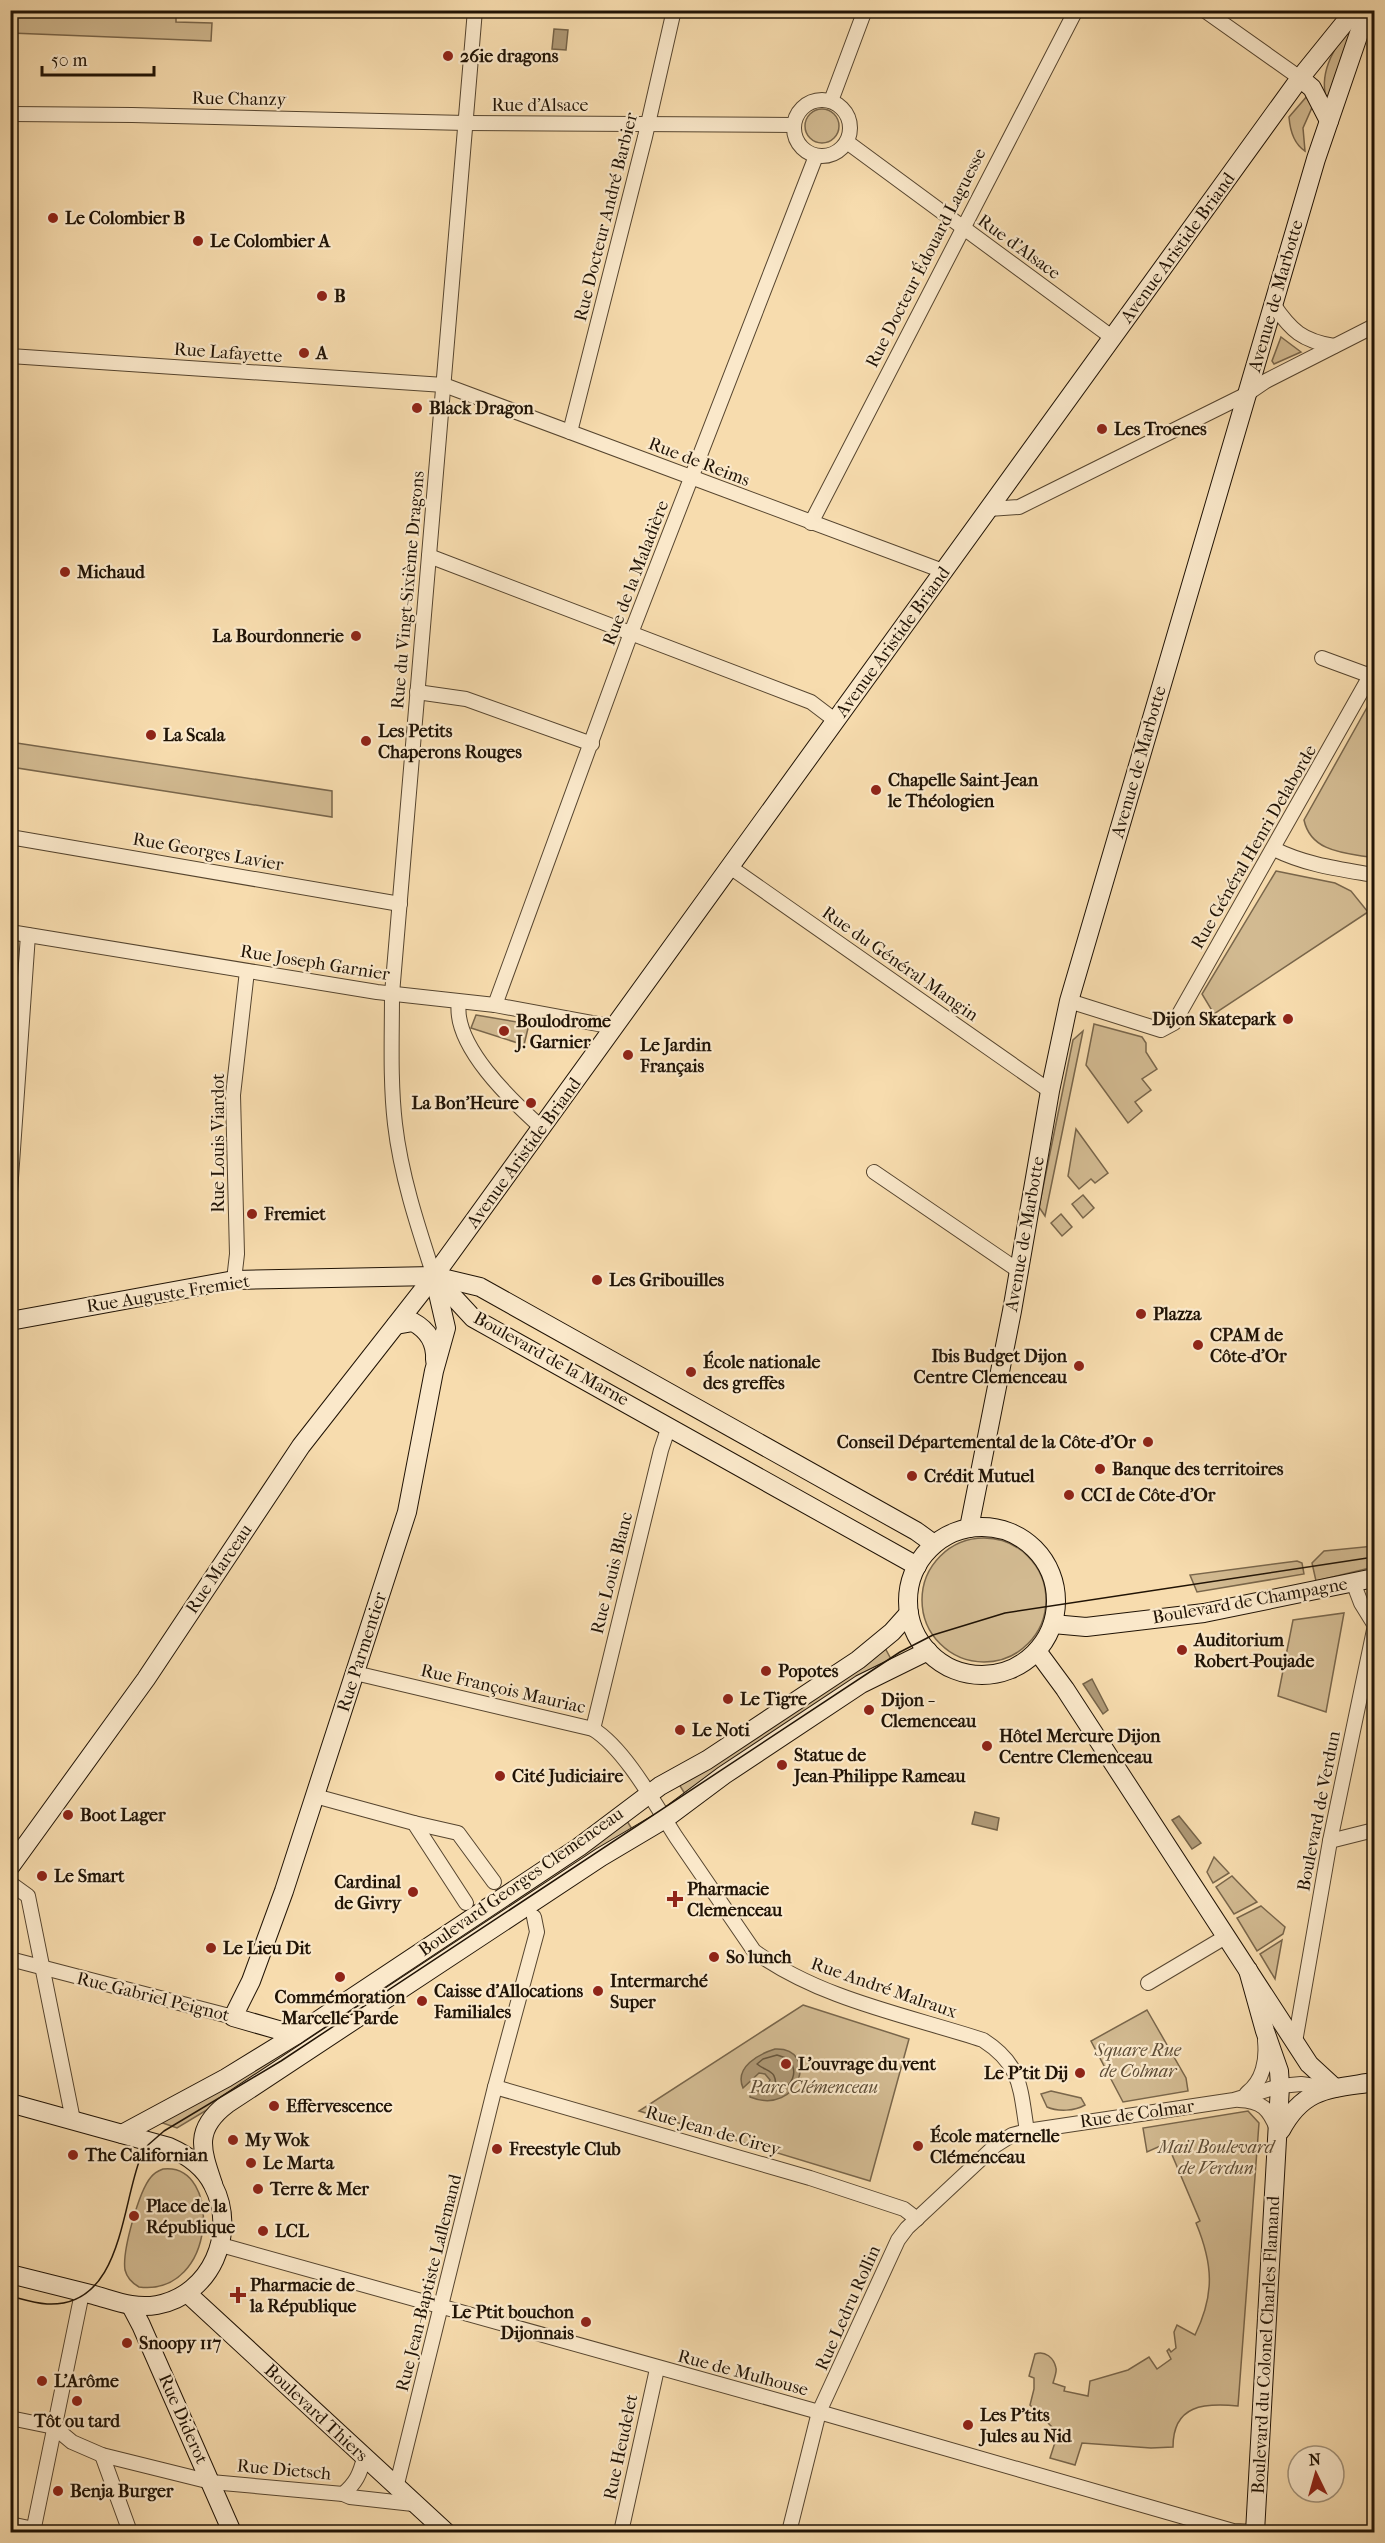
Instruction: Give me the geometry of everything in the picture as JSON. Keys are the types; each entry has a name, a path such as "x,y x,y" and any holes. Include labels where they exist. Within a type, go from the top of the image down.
{"main road":[{"name":"Avenue Aristide Briand","path":"434,1276 1300,78 1355,10"},
{"name":"Avenue de Marbotte","path":"969,1528 1019,1271 1050,1091 1069,1001 1273,304 1329,121 1367,10"},
{"path":"1300,78 1312,88 1329,121"},
{"name":"Rue Auguste Fremiet","path":"10,1321 234,1280 434,1276"},
{"name":"Rue Marceau","path":"10,1866 146,1679 301,1446 434,1276"},
{"name":"Rue Parmentier","path":"233,2017 251,1980 315,1796 407,1512 434,1371 446,1328 434,1276"},
{"name":"Boulevard de la Marne","path":"434,1276 486,1289 916,1531 934,1544"},
{"name":"Boulevard de la Marne","path":"434,1276 472,1317 917,1566"},
{"path":"396,1325 413,1322 426,1332 435,1352 434,1371"},
{"path":"669,1426 683,1400"},
{"path":"983,1527 1011,1532 1035,1548 1044,1559 1055,1584 1057,1599 1053,1624 1037,1651 1006,1671 982,1675 958,1671 942,1662 928,1651 916,1635 909,1613 910,1584 917,1566 934,1544 951,1534 969,1528 983,1527"},
{"name":"Boulevard de Champagne","path":"1053,1624 1086,1627 1204,1613 1374,1578"},
{"name":"Boulevard Georges Clemenceau","path":"122,2134 226,2078 296,2035 579,1847 649,1795 707,1760 858,1660 892,1632 909,1613"},
{"name":"Boulevard Georges Clemenceau","path":"213,2184 202,2151 203,2135 216,2112 583,1869 665,1819 724,1775 861,1684 928,1651"},
{"path":"1037,1651 1065,1689 1295,2042 1315,2071 1335,2088"},
{"path":"1248,1970 1279,2071 1280,2086"},
{"name":"Rue Gabriel Peignot","path":"233,2017 296,2035"},
{"name":"Rue de Colmar","path":"1335,2088 1374,2082"},
{"name":"Boulevard du Colonel Charles Flamand","path":"1255,2532 1280,2086"},
{"path":"1279,2133 1297,2105 1308,2096 1335,2088"},
{"path":"10,2103 169,2146 185,2155 200,2167 213,2184 221,2204 223,2223 221,2245 216,2259 205,2276 188,2294 155,2306 131,2306 10,2274"},
{"name":"Boulevard Thiers","path":"188,2294 446,2532"},
{"name":"Rue Diderot","path":"131,2306 138,2317 232,2532"}],"street":[{"name":"Rue du Vingt-Sixième Dragons","path":"434,1276 418,1228 396,1126 392,1088 392,994 475,10"},
{"name":"Rue Docteur André Barbier","path":"570,432 649,124 674,10"},
{"path":"831,101 864,10"},
{"name":"Rue Docteur Édouard Laguesse","path":"811,523 1076,10"},
{"path":"1204,10 1300,78"},
{"path":"820,99 831,101 843,109 848,116 850,125 847,142 834,154 816,156 800,146 795,138 794,124 798,112 804,105 820,99"},
{"name":"Rue Chanzy","path":"10,114 466,123"},
{"name":"Rue d'Alsace","path":"466,123 794,124"},
{"name":"Rue d'Alsace","path":"847,142 1113,338"},
{"name":"Rue de la Maladière","path":"495,1005 631,633 816,156"},
{"path":"1273,304 1284,321 1299,334 1313,343 1334,346"},
{"path":"989,509 1019,507 1247,394 1266,381 1374,326"},
{"name":"Rue Lafayette","path":"10,356 444,385"},
{"name":"Rue de Reims","path":"444,385 943,571"},
{"path":"429,556 811,702 836,721"},
{"name":"Rue Général Henri Delaborde","path":"1069,1001 1161,1030 1174,1023 1373,673 1322,658"},
{"path":"417,692 466,699 592,744"},
{"name":"Rue Georges Lavier","path":"10,837 400,904"},
{"path":"1274,849 1293,858 1323,867 1374,874"},
{"name":"Rue du Général Mangin","path":"730,867 1050,1091"},
{"name":"Rue Joseph Garnier","path":"10,933 392,994 495,1005 615,1027"},
{"path":"10,1192 28,935"},
{"name":"Rue Louis Viardot","path":"234,1280 237,1254 233,1095 247,971"},
{"path":"459,1002 457,1014 466,1039 491,1075 519,1108 542,1128"},
{"path":"874,1172 1019,1271"},
{"name":"Rue Louis Blanc","path":"593,1729 661,1450 669,1426"},
{"path":"1353,1582 1361,1603 1374,1624"},
{"name":"Boulevard de Verdun","path":"1295,2042 1330,1841 1374,1630"},
{"name":"Rue François Mauriac","path":"355,1673 593,1729 612,1744 649,1795"},
{"name":"Rue André Malraux","path":"649,1795 754,1951 771,1964 822,1989 983,2040 999,2050 1008,2060 1020,2082 1027,2131"},
{"path":"315,1796 458,1833 494,1882"},
{"path":"414,1823 466,1902"},
{"path":"1330,1841 1374,1830"},
{"path":"10,1883 28,1896 73,2120"},
{"name":"Rue Jean-Baptiste Lallemand","path":"396,2488 495,2087 537,1932 534,1917"},
{"path":"1148,1983 1227,1936"},
{"name":"Rue Gabriel Peignot","path":"10,1959 233,2017"},
{"path":"1274,2008 1294,2008 1302,1999"},
{"path":"1234,2100 1254,2088 1260,2080 1266,2053 1265,2031"},
{"name":"Rue de Colmar","path":"1005,2138 1027,2131 1234,2100 1280,2086 1301,2084 1335,2088"},
{"name":"Rue Jean de Cirey","path":"495,2087 810,2178 904,2209 917,2219"},
{"name":"Rue de Colmar","path":"1234,2100 1263,2104 1269,2111 1279,2133"},
{"name":"Rue Ledru Rollin","path":"789,2532 819,2412 898,2240 917,2219 1005,2138"},
{"name":"Rue de Mulhouse","path":"221,2245 657,2369 819,2412 1233,2532 1255,2532"},
{"path":"10,2524 33,2531 82,2293"},
{"name":"Rue Heudelet","path":"621,2532 657,2369"},
{"path":"10,2418 54,2427"},
{"name":"Rue Dietsch","path":"54,2427 72,2442 102,2455 211,2482 343,2494 350,2497 413,2504"},
{"path":"102,2455 130,2532"},
{"name":"Rue Dietsch","path":"343,2494 360,2476 364,2458"}],"green space":[{"path":"11,10 210,11 176,11 176,22 212,23 211,41 11,33"},
{"path":"1355,24 1331,100 1326,97 1324,87 1327,67 1341,39"},
{"path":"1308,95 1314,103 1303,128 1305,151 1293,136 1289,117"},
{"path":"822,109 834,114 839,126 834,138 822,143 810,138 805,126 810,114"},
{"path":"1281,337 1301,352 1274,364 1272,361"},
{"path":"1374,695 1374,858 1332,850 1322,845 1308,831 1304,820"},
{"path":"10,742 332,791 332,817 11,767"},
{"path":"1276,871 1335,883 1351,891 1368,912 1214,1014 1202,994"},
{"name":"Boulodrome J. Garnier","path":"476,1015 529,1024 524,1045 471,1028"},
{"path":"1094,1024 1142,1037 1146,1043 1146,1052 1157,1069 1142,1079 1151,1090 1135,1102 1142,1111 1128,1123 1086,1065"},
{"path":"1083,1031 1045,1216 1039,1207 1073,1040"},
{"path":"1076,1129 1108,1173 1095,1183 1091,1179 1079,1189 1068,1176"},
{"path":"1083,1195 1094,1208 1083,1218 1072,1204"},
{"path":"1061,1214 1072,1227 1062,1236 1051,1223"},
{"path":"984,1538 1008,1543 1028,1556 1041,1576 1046,1600 1041,1624 1028,1644 1008,1657 984,1662 960,1657 940,1644 927,1624 922,1600 927,1576 940,1556 960,1543"},
{"path":"1374,1546 1374,1567 1316,1581 1312,1563 1324,1551"},
{"path":"1297,1561 1302,1563 1304,1574 1197,1592 1190,1575"},
{"path":"1344,1613 1326,1712 1278,1696 1293,1620"},
{"path":"883,1644 893,1663 688,1799 677,1781"},
{"path":"624,1816 635,1834 177,2128 157,2121"},
{"path":"1214,1857 1229,1873 1213,1883 1207,1872"},
{"path":"1232,1876 1257,1902 1234,1914 1216,1887"},
{"path":"1261,1906 1285,1927 1283,1934 1257,1951 1237,1918"},
{"path":"1282,1940 1275,1979 1260,1954"},
{"name":"Parc Clémenceau","path":"803,2005 909,2039 870,2181 639,2111"},
{"name":"Square Rue de Colmar","path":"1147,2010 1186,2078 1188,2091 1123,2102 1091,2041"},
{"path":"1051,2091 1081,2098 1085,2105 1066,2110 1047,2107 1041,2094"},
{"name":"Mail Boulevard de Verdun","path":"1248,2111 1259,2123 1238,2406 1203,2406 1185,2414 1174,2433 1173,2447 1151,2448 1082,2443 1075,2465 1050,2458 1058,2433 1030,2405 1034,2378 1029,2376 1035,2354 1046,2354 1055,2364 1056,2373 1053,2383 1065,2387 1064,2391 1088,2396 1090,2381 1128,2370 1149,2357 1157,2369 1171,2359 1167,2351 1169,2349 1171,2352 1176,2348 1174,2332 1177,2325 1195,2335 1206,2306 1209,2279 1206,2252 1196,2223 1200,2221 1167,2143 1147,2152 1143,2128"},
{"path":"163,2169 182,2172 196,2186 202,2206 203,2229 197,2252 184,2272 165,2285 139,2287 130,2280 125,2270 126,2249 146,2184 153,2174"}],"water":[{"path":"554,29 568,30 566,50 552,49"},
{"path":"1092,1679 1108,1710 1103,1714 1083,1684"},
{"path":"975,1812 999,1818 997,1830 972,1824"},
{"path":"1179,1816 1201,1843 1192,1849 1172,1820"},
{"path":"775,2049 789,2051 797,2058 800,2069 798,2080 792,2090 781,2098 767,2101 750,2097 750,2092 766,2090 770,2080 765,2074 759,2073 743,2088 741,2080 745,2068 755,2058"}],"tram line":[{"path":"10,2296 47,2304 71,2301 90,2290 104,2273 114,2252 140,2159 148,2145 164,2131 281,2061 900,1652 933,1635 1005,1613 1374,1557"}],"place":[{"name":"26ie dragons","path":"448,56"},
{"name":"Le Colombier B","path":"53,218"},
{"name":"Le Colombier A","path":"198,241"},
{"name":"B","path":"322,296"},
{"name":"A","path":"304,353"},
{"name":"Black Dragon","path":"417,408"},
{"name":"Les Troenes","path":"1102,429"},
{"name":"Michaud","path":"65,572"},
{"name":"La Bourdonnerie","path":"356,636"},
{"name":"La Scala","path":"151,735"},
{"name":"Les Petits Chaperons Rouges","path":"366,741"},
{"name":"Chapelle Saint-Jean le Théologien","path":"876,790"},
{"name":"Dijon Skatepark","path":"1288,1019"},
{"name":"Boulodrome J. Garnier","path":"504,1031"},
{"name":"Le Jardin Français","path":"628,1055"},
{"name":"La Bon'Heure","path":"531,1103"},
{"name":"Fremiet","path":"252,1214"},
{"name":"Les Gribouilles","path":"597,1280"},
{"name":"Plazza","path":"1141,1314"},
{"name":"CPAM de Côte-d'Or","path":"1198,1345"},
{"name":"Ibis Budget Dijon Centre Clemenceau","path":"1079,1366"},
{"name":"École nationale des greffes","path":"691,1372"},
{"name":"Conseil Départemental de la Côte-d'Or","path":"1148,1442"},
{"name":"Banque des territoires","path":"1100,1469"},
{"name":"Crédit Mutuel","path":"912,1476"},
{"name":"CCI de Côte-d'Or","path":"1069,1495"},
{"name":"Auditorium Robert-Poujade","path":"1182,1650"},
{"name":"Popotes","path":"766,1671"},
{"name":"Le Tigre","path":"728,1699"},
{"name":"Dijon - Clemenceau","path":"869,1710"},
{"name":"Le Noti","path":"680,1730"},
{"name":"Hôtel Mercure Dijon Centre Clemenceau","path":"987,1746"},
{"name":"Statue de Jean-Philippe Rameau","path":"782,1765"},
{"name":"Cité Judiciaire","path":"500,1776"},
{"name":"Boot Lager","path":"68,1815"},
{"name":"Le Smart","path":"42,1876"},
{"name":"Cardinal de Givry","path":"413,1892"},
{"name":"Pharmacie Clemenceau","path":"675,1899"},
{"name":"Le Lieu Dit","path":"211,1948"},
{"name":"So lunch","path":"714,1957"},
{"name":"Commémoration Marcelle Parde","path":"340,1977"},
{"name":"Intermarché Super","path":"598,1991"},
{"name":"Caisse d'Allocations Familiales","path":"422,2001"},
{"name":"L'ouvrage du vent","path":"786,2064"},
{"name":"Le P'tit Dij","path":"1080,2073"},
{"name":"Effervescence","path":"274,2106"},
{"name":"My Wok","path":"233,2140"},
{"name":"École maternelle Clémenceau","path":"918,2146"},
{"name":"Freestyle Club","path":"497,2149"},
{"name":"The Californian","path":"73,2155"},
{"name":"Le Marta","path":"251,2163"},
{"name":"Terre & Mer","path":"258,2189"},
{"name":"Place de la République","path":"134,2216"},
{"name":"LCL","path":"263,2231"},
{"name":"Pharmacie de la République","path":"238,2295"},
{"name":"Le Ptit bouchon Dijonnais","path":"586,2322"},
{"name":"Snoopy 117","path":"127,2343"},
{"name":"L'Arôme","path":"42,2381"},
{"name":"Tôt ou tard","path":"77,2401"},
{"name":"Les P'tits Jules au Nid","path":"968,2425"},
{"name":"Benja Burger","path":"58,2491"}]}
